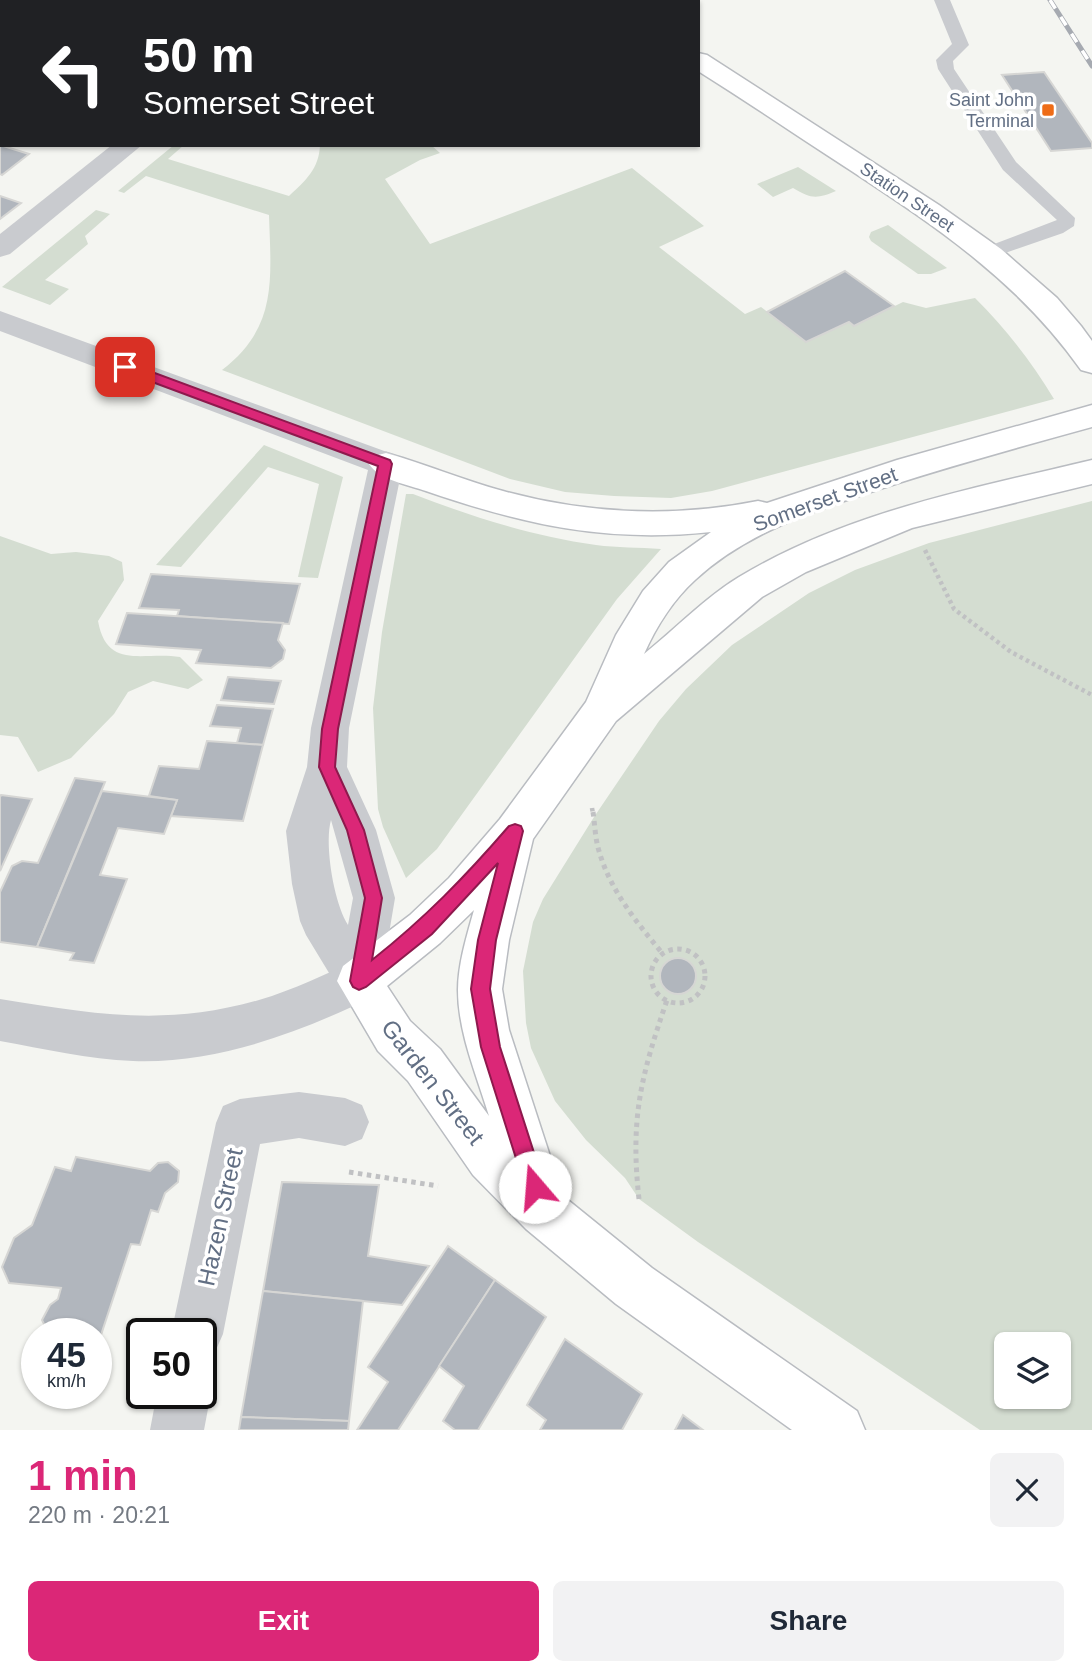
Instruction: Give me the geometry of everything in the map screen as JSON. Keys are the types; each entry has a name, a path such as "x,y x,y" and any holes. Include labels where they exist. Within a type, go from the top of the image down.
{"main road":[{"name":"Station Street","path":"700,61 908,196 988,253 1049,308 1092,363"},
{"name":"Somerset Street","path":"602,710 622,655 656,600 682,571 760,519 821,496 969,449 1092,416"},
{"path":"386,464 513,508 559,517 633,525 670,525 751,514 821,496"},
{"name":"Somerset Street","path":"359,981 425,929 464,891 515,831 602,710 749,588 794,563 903,518 1092,472"},
{"path":"515,831 487,940 480,989 492,1053 543,1212"},
{"name":"Garden Street","path":"359,981 394,1036 424,1065 490,1158 543,1212 635,1286 838,1430"}],"street":[{"path":"0,248 126,147"},
{"path":"0,320 386,464 330,729 327,767 307,831 313,884 321,921 359,981"},
{"path":"327,767 356,830 374,898 359,981"},
{"path":"0,1020 92,1035 153,1039 175,1037 209,1033 268,1019 314,1004 359,981"},
{"name":"Hazen Street","path":"200,1318 240,1124 299,1115 345,1122"},
{"path":"177,1430 181,1409"}],"lane":[{"path":"942,0 961,45 944,60 946,69 1009,166 1066,218 1067,222 1056,229 988,253"}],"path":[{"path":"920,540 954,609 1011,652 1092,695"},
{"path":"593,808 599,852 614,886 636,921 663,954"},
{"path":"676,951 693,955 700,961 707,976 701,993 695,999 677,1003 667,1000 654,988 650,971 653,963 663,954 676,951"},
{"path":"639,1199 634,1144 638,1095 649,1048 667,1000"},
{"path":"345,1171 438,1186"}],"shaded area":[{"path":"172,147 182,147 168,159 289,196 314,167 320,147 433,147 440,153 420,160 385,179 430,244 632,168 704,226 659,247 745,314 761,307 807,342 849,322 854,326 903,302 926,308 975,298 1018,346 1054,399 712,491 671,498 565,492 510,479 222,370 240,354 262,319 270,281 269,215 146,176 124,193 118,191"},
{"path":"798,167 836,191 814,197 793,188 773,197 757,184"},
{"path":"96,210 110,214 85,236 88,244 45,280 69,289 50,305 2,287"},
{"path":"888,225 947,268 931,274 918,274 871,241 871,232"},
{"path":"264,445 343,477 318,578 298,577 319,484 268,467 181,567 156,565"},
{"path":"406,494 548,536 604,546 661,549 617,599 437,849 406,878 383,827 378,809 373,708 382,632"},
{"path":"1092,501 1092,1430 980,1430 698,1242 639,1199 625,1178 586,1140 555,1101 531,1048 526,1023 523,971 533,922 543,899 594,817 659,721 686,689 732,645 809,593 855,570 929,543"},
{"path":"0,536 51,554 76,552 109,556 122,562 124,580 98,621 103,637 118,653 129,656 180,657 203,680 188,689 153,681 128,692 114,714 71,758 38,772 18,737 0,735"}],"building":[{"path":"1044,72 1092,143 1092,148 1051,151 1002,75"},
{"path":"0,147 29,154 2,175"},
{"path":"0,196 21,203 0,219"},
{"path":"845,271 894,306 854,326 849,322 806,342 767,312"},
{"path":"151,574 300,584 289,624 177,616 179,610 139,608"},
{"path":"127,613 283,623 278,640 285,650 283,659 271,668 196,663 201,650 116,644"},
{"path":"228,677 281,681 274,704 221,700"},
{"path":"217,705 273,709 263,745 237,743 241,728 210,726"},
{"path":"207,741 263,745 243,821 171,816 177,800 149,796 159,766 199,769"},
{"path":"75,778 105,782 37,947 0,942 0,892 12,866 22,861 38,863"},
{"path":"102,791 177,800 164,834 118,828 100,875 127,879 94,963 70,960 74,953 37,947"},
{"path":"0,797 32,799 0,871"},
{"path":"678,958 691,963 696,976 691,989 678,994 665,989 660,976 665,963"},
{"path":"76,1157 150,1171 158,1163 168,1162 179,1171 178,1182 165,1193 158,1212 151,1210 140,1245 131,1244 107,1318 43,1318 50,1305 58,1299 61,1288 9,1283 2,1267 14,1238 32,1225 55,1167 71,1171"},
{"path":"282,1182 379,1185 368,1256 429,1266 402,1305 263,1291"},
{"path":"448,1246 495,1280 398,1430 357,1430 388,1382 368,1367"},
{"path":"495,1280 546,1317 478,1430 455,1430 443,1421 464,1386 439,1366"},
{"path":"263,1291 363,1301 349,1421 241,1417"},
{"path":"565,1339 642,1394 622,1430 540,1430 546,1420 527,1405"},
{"path":"683,1415 703,1430 675,1430"},
{"path":"241,1417 349,1421 348,1430 239,1430"}],"railway":[{"path":"1050,0 1092,66"}],"place":[{"name":"Saint John Terminal","path":"1048,110"}],"route":[{"path":"125,367 386,464 330,729 327,767 356,830 374,898 359,981 425,929 464,891 515,831 487,940 480,989 486,1030 535,1187"}]}
